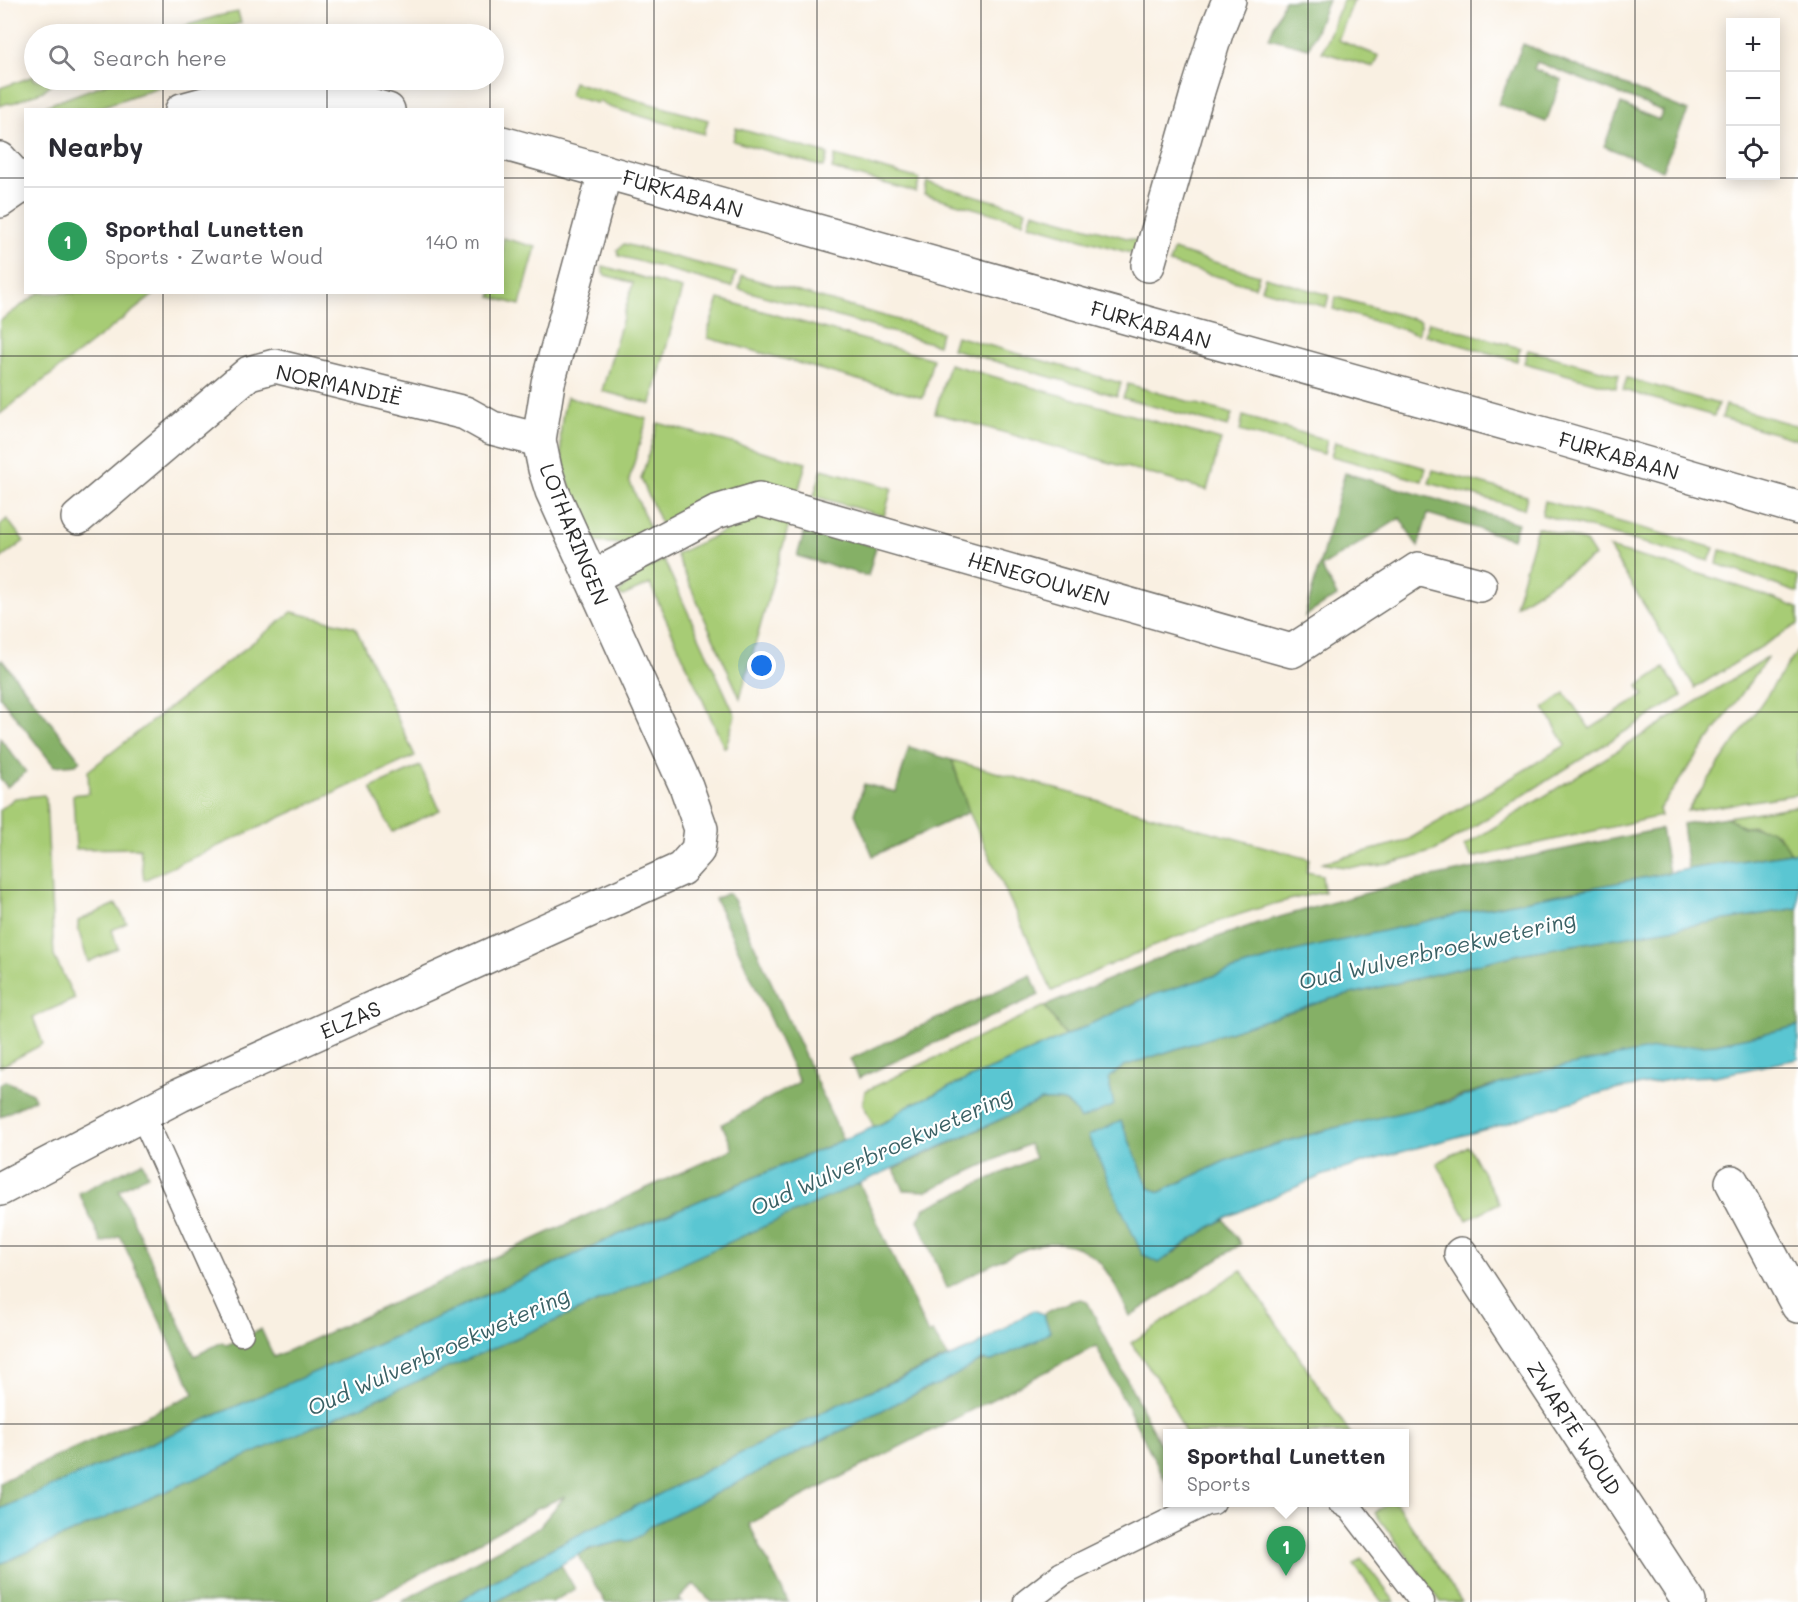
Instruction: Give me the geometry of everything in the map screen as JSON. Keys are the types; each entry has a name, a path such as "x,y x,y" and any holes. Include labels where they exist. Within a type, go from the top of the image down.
{"street":[{"path":"1149,265 1197,94 1229,0"},
{"path":"189,108 219,100 285,98 360,102 381,108"},
{"name":"FURKABAAN","path":"504,144 1555,437 1798,508"},
{"path":"0,159 16,189"},
{"name":"LOTHARINGEN","path":"605,171 548,383 539,440 552,491 686,786 701,829 698,850"},
{"name":"NORMANDIË","path":"78,518 249,373 275,366 465,413 492,428 539,440"},
{"name":"HENEGOUWEN","path":"591,578 716,512 759,499 1292,651 1418,569 1480,585"},
{"name":"ELZAS","path":"0,1189 180,1095 681,869 698,850"},
{"path":"1732,1182 1798,1306"},
{"name":"ZWARTE WOUD","path":"1461,1254 1689,1602"}],"lane":[{"path":"143,1116 241,1333"},
{"path":"1026,1602 1062,1574 1198,1507"},
{"path":"1348,1507 1422,1602"}],"green space":[{"path":"1284,0 1328,0 1309,48 1269,38"},
{"path":"1343,0 1354,0 1338,40 1379,56 1374,67 1322,52"},
{"path":"238,12 241,23 192,24"},
{"path":"1523,44 1688,111 1662,170 1604,146 1621,104 1659,120 1663,111 1537,62 1534,69 1562,80 1546,122 1498,104"},
{"path":"24,80 24,90 44,90 0,106 0,88"},
{"path":"573,82 708,120 704,134 609,107 600,101 596,103 570,96"},
{"path":"89,90 150,90 98,108 40,108"},
{"path":"736,128 828,154 824,167 733,141"},
{"path":"835,156 920,179 916,192 832,169"},
{"path":"927,182 1026,210 1023,222 924,194"},
{"path":"1033,212 1138,241 1134,254 1029,224"},
{"path":"504,238 536,247 520,305 491,297 492,294 504,294"},
{"path":"624,244 736,273 732,287 619,256 617,250"},
{"path":"1173,250 1259,275 1255,287 1169,263"},
{"path":"603,266 682,289 651,404 602,391 633,283 605,275"},
{"path":"742,276 941,332 938,345 739,289"},
{"path":"1265,277 1329,295 1326,307 1261,289"},
{"path":"38,294 155,294 0,414 0,321"},
{"path":"1336,297 1421,321 1418,334 1333,309"},
{"path":"719,299 933,359 923,398 708,338"},
{"path":"1429,322 1520,348 1517,361 1425,335"},
{"path":"956,336 1121,383 1117,396 952,349"},
{"path":"1528,350 1619,375 1616,388 1524,363"},
{"path":"949,364 1221,440 1207,490 935,413"},
{"path":"1627,378 1718,404 1714,416 1623,390"},
{"path":"1128,384 1232,414 1228,427 1123,398"},
{"path":"567,397 647,419 629,480 651,531 624,544 594,542 565,472 560,437"},
{"path":"1726,405 1798,426 1798,440 1722,418"},
{"path":"1243,416 1327,440 1324,454 1240,431"},
{"path":"658,423 806,463 798,492 777,486 760,485 662,526 641,479"},
{"path":"1335,442 1426,468 1422,481 1331,456"},
{"path":"822,469 892,488 884,516 814,496"},
{"path":"1433,470 1527,496 1524,509 1429,483"},
{"path":"1345,473 1518,523 1513,539 1428,514 1418,547 1400,518 1321,567 1337,596 1305,616"},
{"path":"1545,501 1714,548 1709,561 1542,515"},
{"path":"769,517 790,521 740,698 676,554 744,522"},
{"path":"7,519 24,541 0,559 0,525"},
{"path":"806,527 876,547 868,576 797,556"},
{"path":"1537,527 1586,542 1595,556 1515,606"},
{"path":"1609,548 1681,568 1798,608 1798,624 1695,688"},
{"path":"1720,550 1798,577 1798,593 1717,564"},
{"path":"664,560 735,715 726,747 724,747 650,584 623,596 618,594 637,572"},
{"path":"292,612 355,627 415,756 144,880 140,848 76,849 73,795 89,793 88,771"},
{"path":"1798,650 1798,794 1687,811"},
{"path":"1768,657 1659,809 1661,816 1472,858 1464,846"},
{"path":"2,660 80,760 76,764 54,766 0,697 0,661"},
{"path":"1664,668 1682,696 1436,850 1379,866 1351,867 1321,863 1406,841 1566,745 1544,708 1565,693 1590,729 1644,695 1638,686"},
{"path":"0,738 26,772 7,787 0,778"},
{"path":"909,747 952,760 969,812 873,856 855,814 864,784 896,792"},
{"path":"952,760 1309,859 1306,872 1322,875 1324,892 1220,921 1118,961 1052,991 969,812"},
{"path":"420,766 440,810 392,832 371,788"},
{"path":"44,795 54,956 75,999 33,1017 43,1044 0,1067 0,810 15,798"},
{"path":"1798,806 1798,852 1791,853 1778,834 1754,826 1743,827 1727,817"},
{"path":"1727,817 1743,827 1769,829 1784,841 1791,853 1688,869 1682,824"},
{"path":"1661,829 1669,873 1467,912 1152,995 1065,1036 1045,1006 1169,954 1258,923 1399,884"},
{"path":"728,893 734,900 843,1140 618,1235 372,1347 0,1509 0,1482 194,1394 120,1236 102,1243 79,1193 142,1162 148,1175 119,1190 195,1356 222,1342 227,1345 261,1329 274,1357 733,1149 722,1124 799,1082 715,899"},
{"path":"116,904 127,923 112,930 118,948 88,962 78,929 78,921"},
{"path":"1798,908 1798,1026 1716,1044 1492,1086 1414,1111 1334,1128 1274,1145 1225,1161 1160,1192 1149,1188 1121,1121 1174,1253 1224,1219 1241,1244 1130,1316 1113,1282 1100,1263 1084,1250 1064,1244 1040,1244 1027,1248 947,1288 918,1220 925,1208 1035,1158 1029,1144 927,1191 904,1190 894,1169 1041,1101 1065,1102 1081,1119 1113,1105 1108,1079 1124,1066 1330,999 1524,953"},
{"path":"1031,975 1039,995 859,1078 850,1059"},
{"path":"1045,1006 1065,1036 905,1107 889,1120 874,1127 863,1104 865,1091"},
{"path":"6,1081 32,1093 35,1099 0,1117 0,1084"},
{"path":"1468,1146 1499,1203 1467,1220 1437,1163"},
{"path":"859,1182 928,1334 932,1332 948,1357 837,1405 552,1548 457,1602 401,1602 539,1527 565,1496 533,1510 369,1602 0,1602 0,1564 571,1314"},
{"path":"1241,1270 1347,1429 1183,1429 1165,1390 1131,1343"},
{"path":"1081,1299 1087,1301 1163,1450 1163,1476 1096,1346 749,1524 788,1602 712,1602 694,1584 679,1599 682,1602 605,1602 578,1555 633,1538 648,1527 976,1363 992,1361 1050,1331 1043,1314"},
{"path":"1383,1507 1399,1507 1462,1602 1441,1602 1375,1513"},
{"path":"1362,1559 1395,1602 1382,1602 1354,1565"},
{"path":"561,1565 575,1589 552,1602 496,1602"}],"water":[{"name":"Oud Wulverbroekwetering","path":"1798,852 1798,908 1524,953 1330,999 1124,1066 1108,1079 1114,1105 1080,1120 1073,1108 1065,1102 1041,1101 571,1314 0,1564 0,1509 372,1347 618,1235 874,1127 889,1120 905,1107 1152,995 1295,951 1467,912 1688,869"},
{"path":"1798,1026 1798,1059 1715,1076 1685,1077 1604,1092 1505,1124 1321,1176 1225,1218 1159,1263 1142,1254 1088,1136 1121,1121 1149,1188 1160,1192 1225,1161 1274,1145 1334,1128 1448,1102 1531,1073 1653,1049 1716,1044"},
{"path":"1033,1310 1043,1314 1050,1331 1037,1341 992,1361 982,1360 940,1384 929,1387 648,1527 640,1536 630,1541 588,1549 496,1602 457,1602 552,1548 837,1405 974,1347"}],"place":[{"name":"Sporthal Lunetten","path":"1286,1576"}]}
